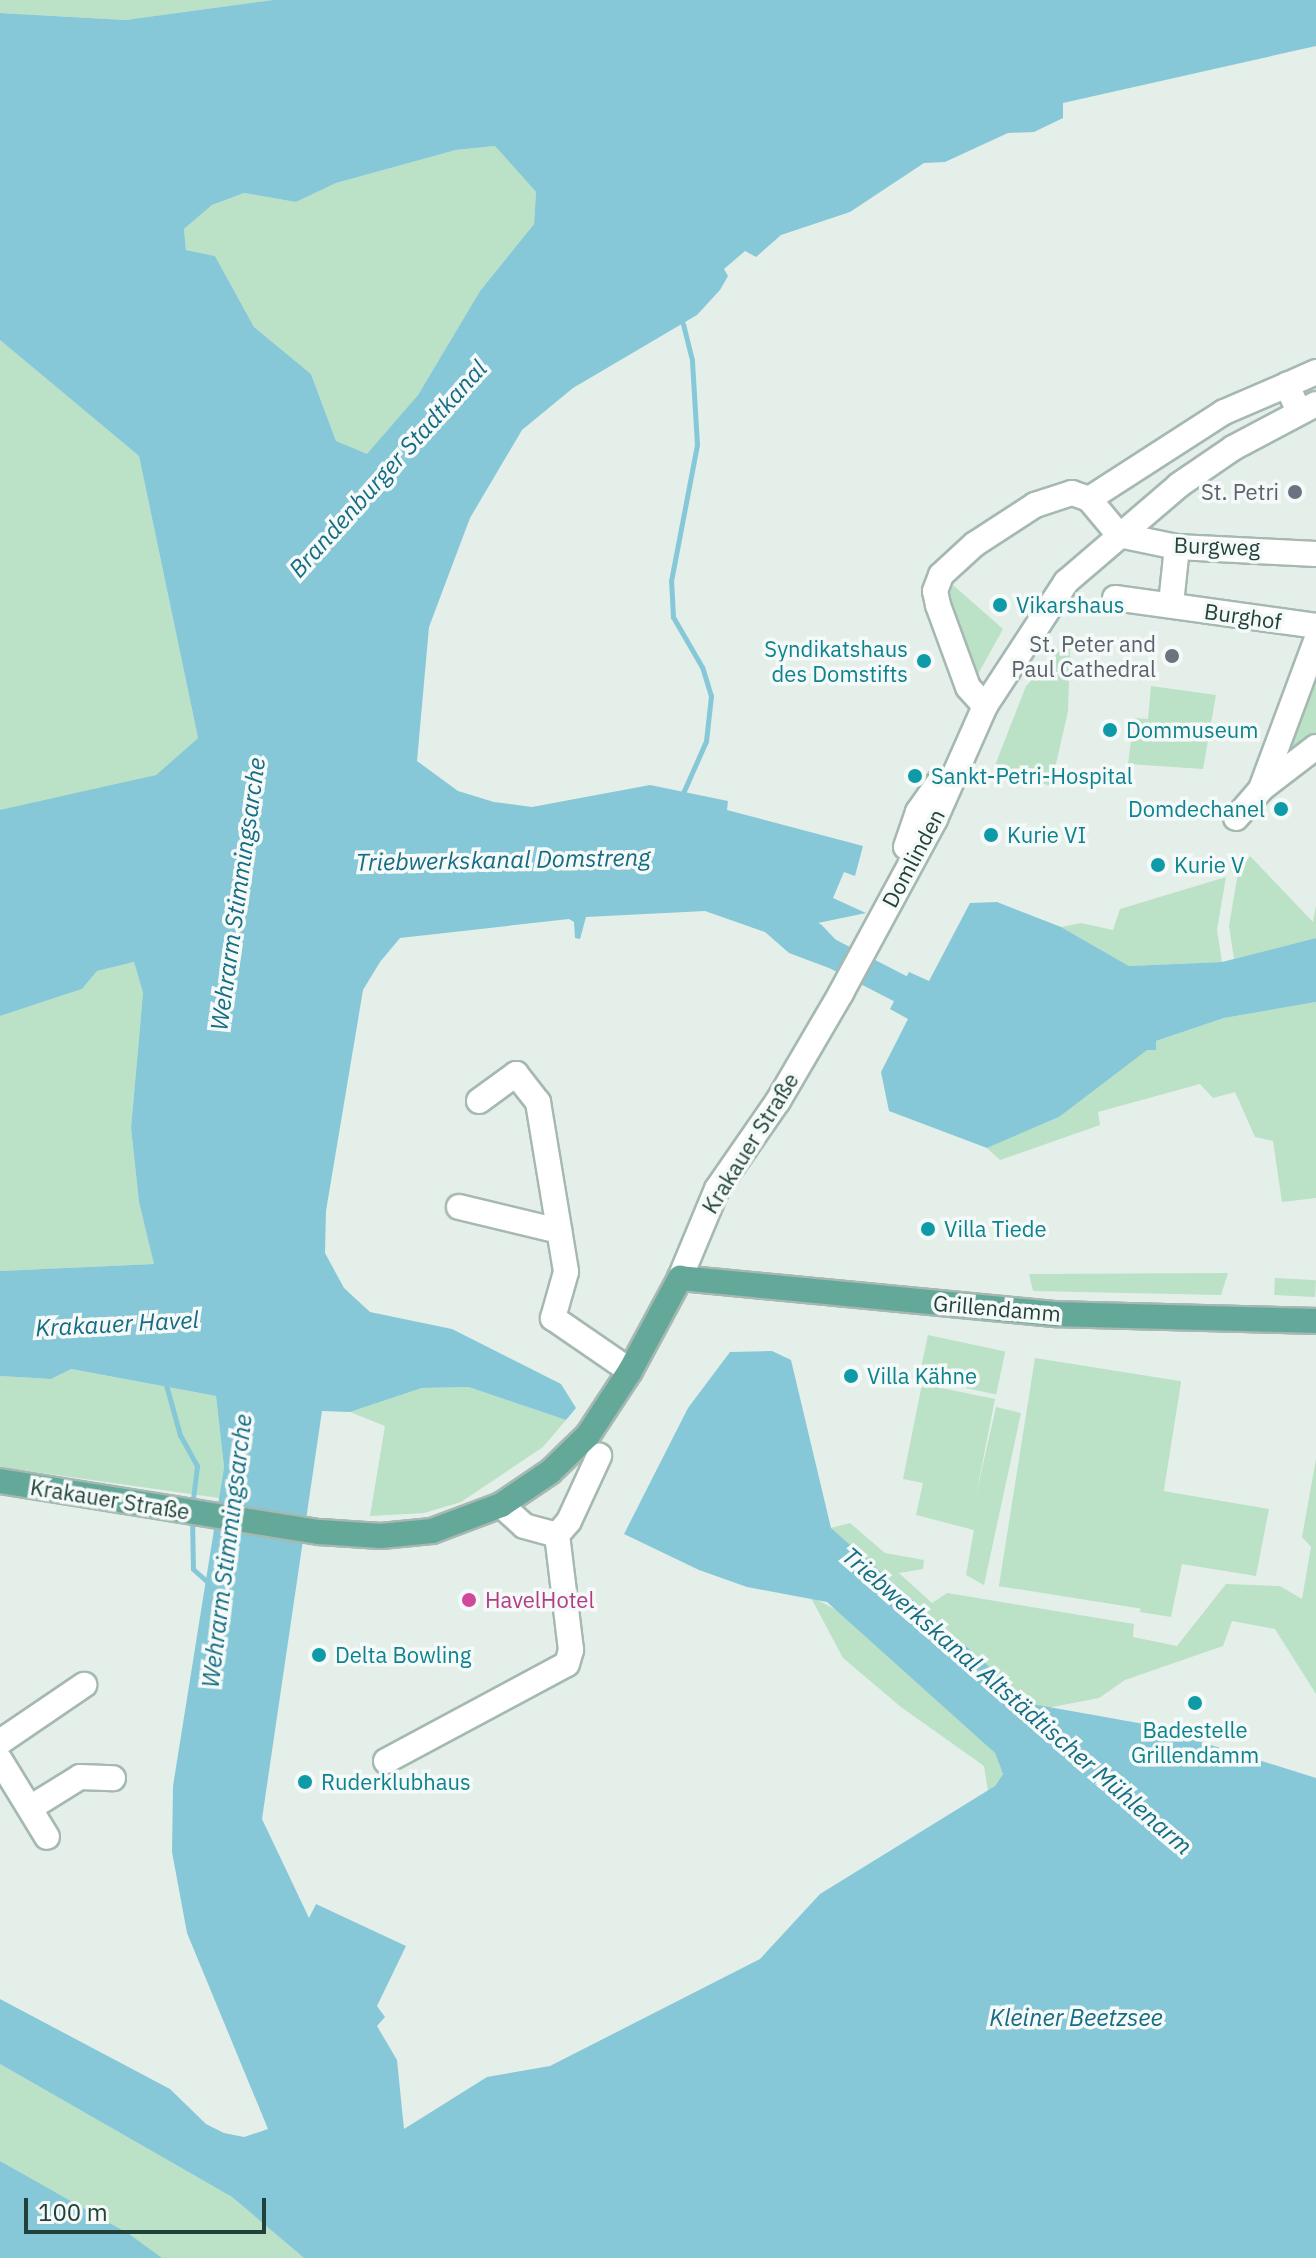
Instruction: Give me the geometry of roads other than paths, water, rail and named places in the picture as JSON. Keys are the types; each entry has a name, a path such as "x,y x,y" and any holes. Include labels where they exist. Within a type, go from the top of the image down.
{"main road":[{"name":"Grillendamm","path":"680,1278 1055,1314 1316,1321"},
{"name":"Krakauer Straße","path":"0,1481 320,1532 418,1533 501,1505 550,1472 588,1435 630,1371 680,1278"}],"street":[{"path":"1089,499 1224,412 1316,372"},
{"name":"Domlinden","path":"880,920 935,819 985,706 1066,582 1119,535 1223,455 1307,408 1287,385"},
{"path":"985,706 968,687 938,605 935,591 941,575 975,544 1035,505 1072,493 1089,499 1119,535"},
{"name":"Burgweg","path":"1119,535 1177,547 1316,554"},
{"path":"1171,604 1177,547"},
{"name":"Burghof","path":"1115,598 1316,626"},
{"path":"1261,789 1316,641"},
{"path":"1236,818 1261,789 1316,747"},
{"name":"Krakauer Straße","path":"680,1278 717,1189 778,1101 880,920"},
{"path":"479,1101 516,1074 538,1102 566,1272 553,1318 630,1371"},
{"path":"459,1207 559,1231"},
{"path":"386,1761 567,1664 571,1650 557,1535 599,1456"},
{"path":"501,1505 524,1526 557,1535"},
{"path":"0,1742 84,1685"},
{"path":"0,1760 47,1837"},
{"path":"30,1808 80,1777 113,1778"}],"water":[{"path":"273,0 1316,0 1316,46 1063,103 1063,118 1034,132 1008,133 945,162 924,163 850,212 781,235 756,257 745,251 724,269 728,276 720,290 697,315 573,388 522,430 470,518 429,627 417,761 458,791 494,802 532,807 650,785 728,801 727,810 863,846 855,876 844,872 833,898 866,913 818,923 820,932 848,950 837,971 789,953 765,932 705,911 586,917 580,939 575,938 574,922 569,919 400,938 380,962 363,990 326,1211 325,1253 344,1288 370,1312 452,1329 561,1384 576,1408 566,1420 469,1387 422,1388 350,1412 322,1411 262,1819 309,1918 316,1904 406,1946 377,2006 385,2017 377,2026 397,2060 404,2129 487,2077 550,2066 760,1959 820,1894 995,1786 1003,1774 995,1753 827,1602 747,1587 699,1570 624,1534 688,1408 730,1352 772,1351 791,1360 831,1528 1032,1704 1144,1724 1316,1778 1316,2258 304,2258 232,2197 0,2064 0,1999 170,2089 206,2124 224,2133 244,2137 268,2129 187,1933 172,1852 173,1786 224,1467 216,1396 71,1369 51,1379 0,1376 0,1271 154,1264 139,1202 131,1128 143,993 134,962 97,971 82,989 0,1016 0,810 156,775 198,738 139,456 0,340 0,13 125,20","holes":["495,146 536,192 534,224 480,291 418,395 367,454 336,441 311,374 254,327 215,256 186,250 184,229 212,205 244,193 296,202 336,183 456,150"]},
{"path":"997,902 1061,927 1129,966 1222,962 1316,938 1316,1002 1224,1018 1156,1041 1156,1050 1147,1050 1059,1117 987,1148 889,1111 881,1072 908,1019 890,1009 909,972 929,981 970,903"},
{"path":"0,2161 129,2234 162,2258 0,2258"}],"waterway":[{"path":"683,324 692,360 697,445 671,581 673,617 702,667 711,696 706,741 683,793"},
{"name":"Triebwerkskanal Domstreng","path":"813,936 827,951 932,1005"},
{"path":"165,1381 180,1435 197,1466 192,1504"},
{"name":"Wehrarm Stimmingsarche","path":"192,1518 193,1569 212,1586"}],"place":[{"name":"St. Petri","path":"1295,492"},
{"name":"Vikarshaus","path":"1000,605"},
{"name":"St. Peter and Paul Cathedral","path":"1172,656"},
{"name":"Syndikatshaus des Domstifts","path":"924,661"},
{"name":"Dommuseum","path":"1110,730"},
{"name":"Sankt-Petri-Hospital","path":"915,776"},
{"name":"Domdechanel","path":"1281,809"},
{"name":"Kurie VI","path":"991,835"},
{"name":"Kurie V","path":"1158,865"},
{"name":"Villa Tiede","path":"928,1229"},
{"name":"Villa Kähne","path":"851,1376"},
{"name":"HavelHotel","path":"469,1600"},
{"name":"Delta Bowling","path":"319,1655"},
{"name":"Badestelle Grillendamm","path":"1195,1703"},
{"name":"Ruderklubhaus","path":"305,1782"}],"water label":[{"name":"Brandenburger Stadtkanal","path":"388,469"},
{"name":"Krakauer Havel","path":"117,1324"},
{"name":"Triebwerkskanal Altstädtischer Mühlenarm","path":"1017,1701"},
{"name":"Kleiner Beetzsee","path":"1076,2018"}]}
